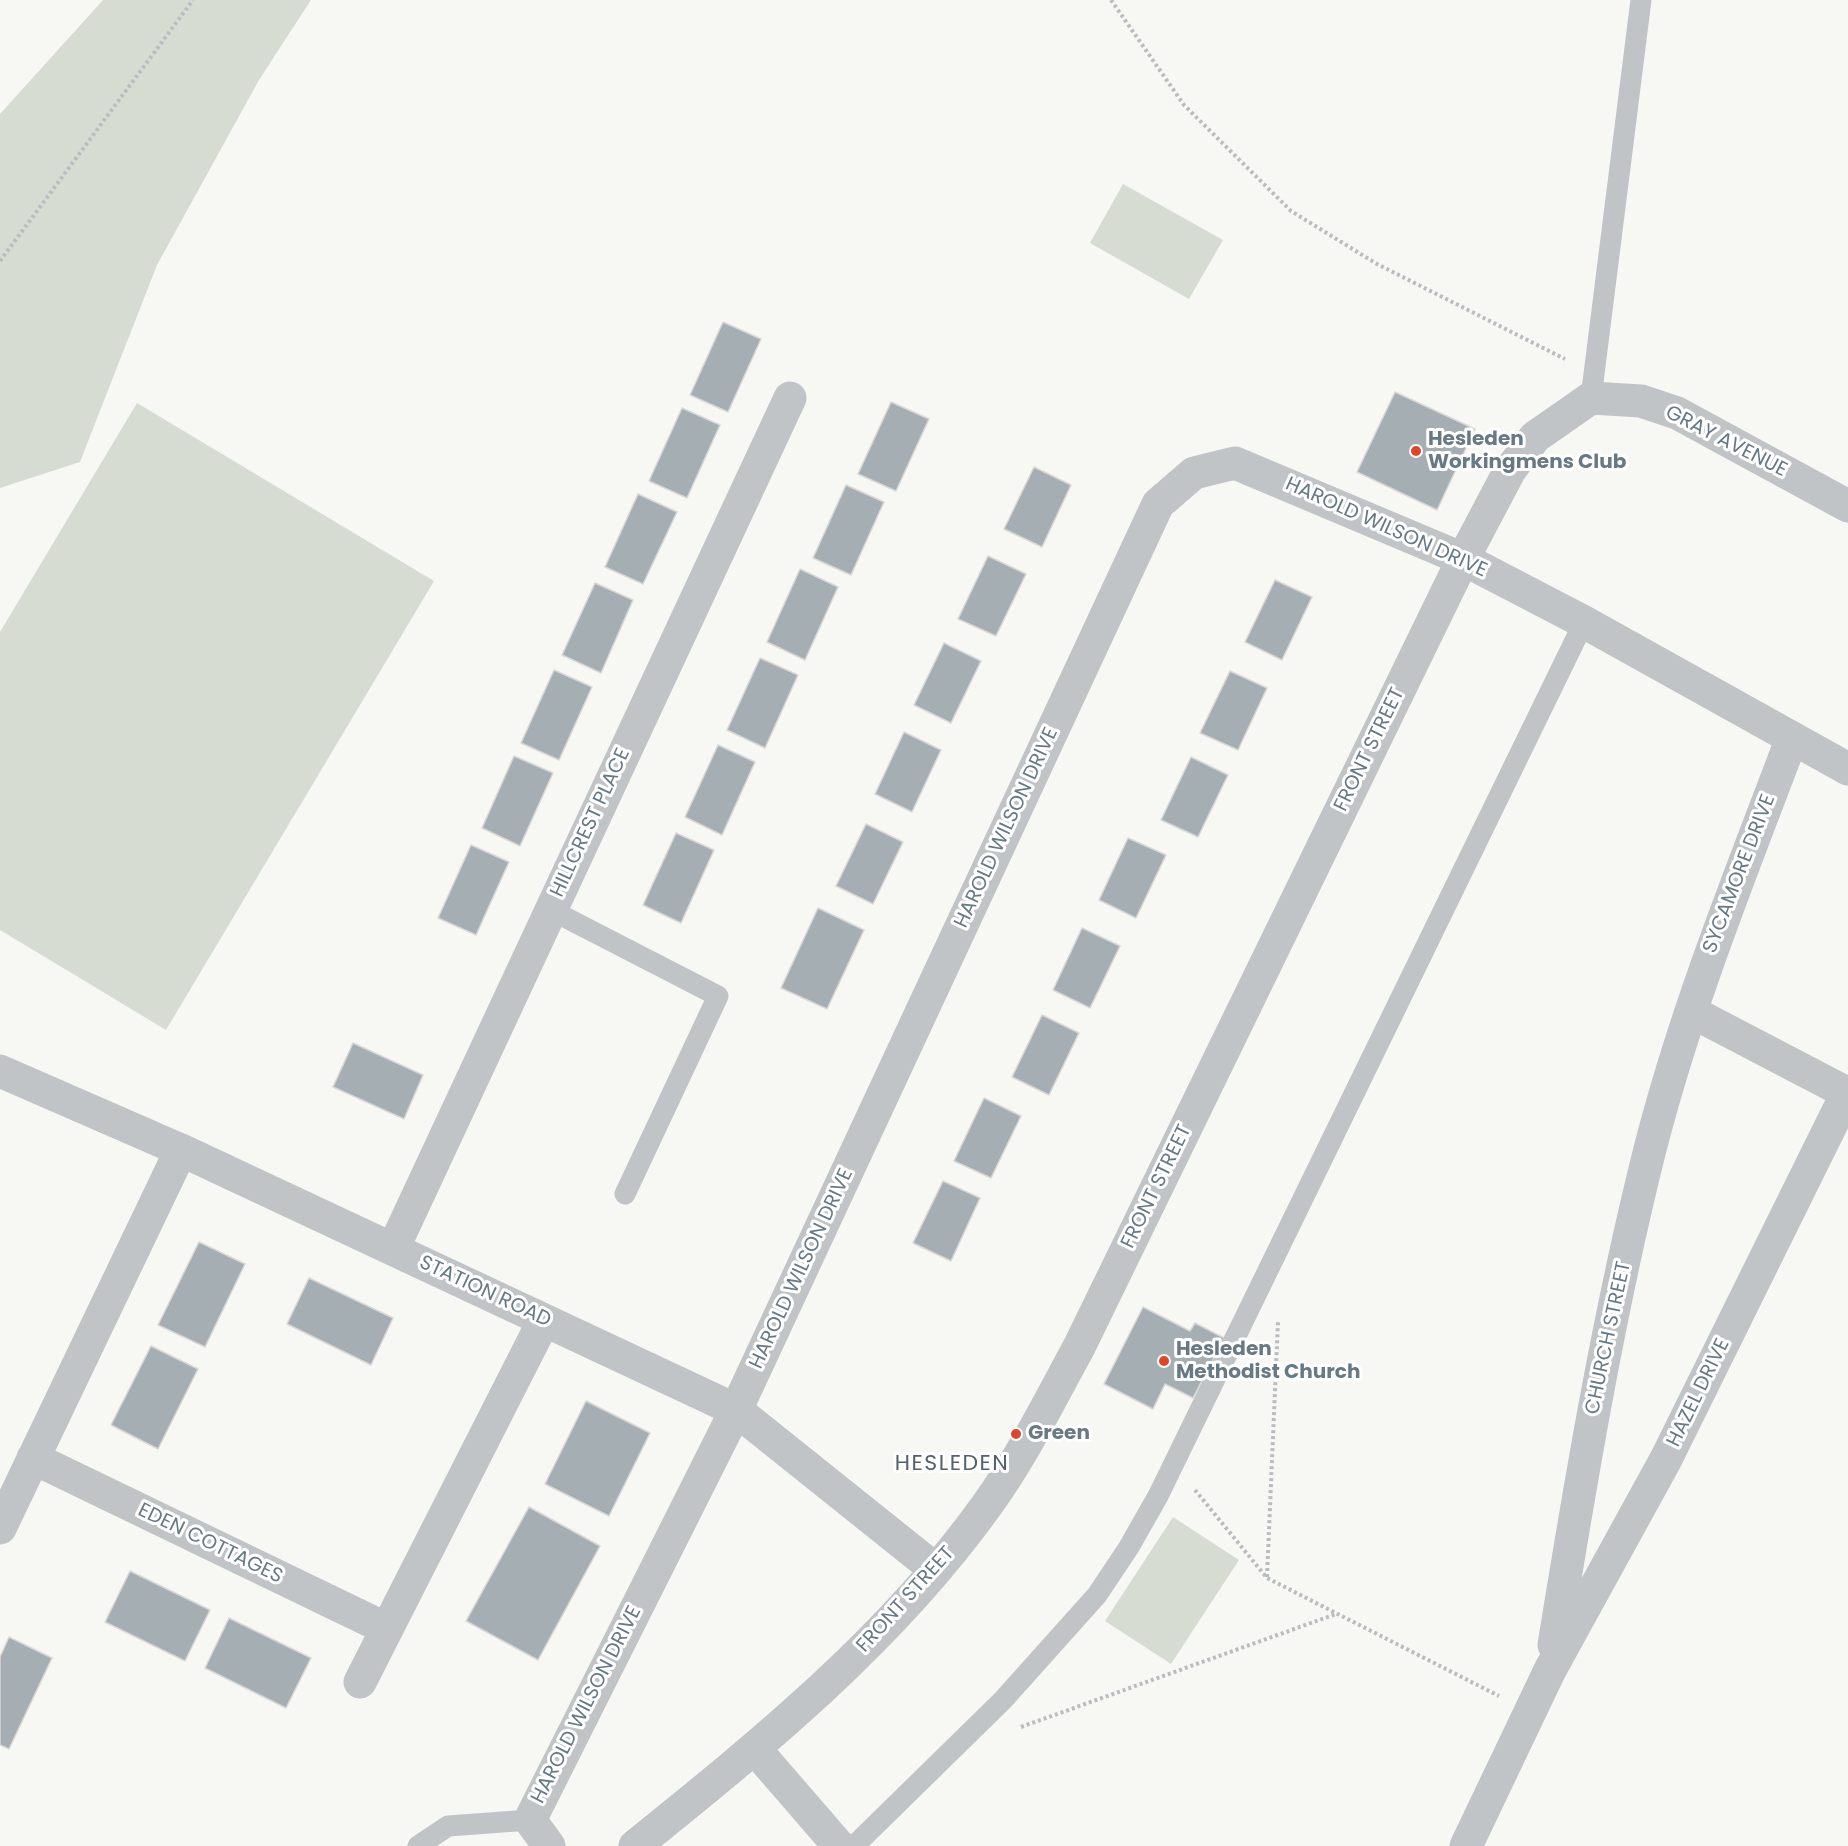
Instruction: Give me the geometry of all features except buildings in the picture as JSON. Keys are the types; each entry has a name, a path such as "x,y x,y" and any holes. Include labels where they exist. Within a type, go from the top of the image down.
{"street":[{"name":"HILLCREST PLACE","path":"393,1249 790,398"},
{"name":"GRAY AVENUE","path":"1592,398 1641,401 1677,413 1848,506"},
{"path":"1463,559 1510,470 1535,436 1592,398"},
{"name":"HAROLD WILSON DRIVE","path":"549,1846 530,1820 736,1410 1158,504 1194,474 1235,463 1463,559 1584,622 1848,768"},
{"name":"FRONT STREET","path":"756,1749 895,1618 988,1504 1036,1426 1079,1347 1463,559"},
{"name":"SYCAMORE DRIVE","path":"1692,1012 1712,948 1792,738"},
{"name":"CHURCH STREET","path":"1550,1670 1595,1402 1651,1148 1692,1012"},
{"name":"HAZEL DRIVE","path":"1466,1846 1550,1670 1666,1459 1847,1093 1692,1012"},
{"name":"STATION ROAD","path":"0,1071 181,1150 736,1410 936,1570"},
{"path":"0,1528 181,1150"},
{"path":"360,1682 544,1320"},
{"name":"EDEN COTTAGES","path":"33,1458 387,1629"},
{"path":"635,1846 756,1749 840,1846"}],"lane":[{"path":"1592,398 1641,0"},
{"path":"854,1846 1003,1700 1096,1595 1130,1547 1173,1464 1584,622"},
{"path":"551,909 718,996 625,1194"},
{"path":"418,1846 448,1826 530,1820"}],"path":[{"path":"0,261 193,0"},
{"path":"1112,0 1184,105 1292,211 1377,264 1560,355 1572,365 1592,398"},
{"path":"1267,1578 1279,1311"},
{"path":"1173,1464 1267,1578 1530,1712"},
{"path":"965,1738 988,1739 1336,1613"}],"shaded area":[{"path":"103,0 311,0 259,80 157,265 80,462 0,488 0,114"},
{"path":"1123,184 1223,240 1189,299 1090,243"},
{"path":"137,403 434,581 166,1030 0,930 0,632"},
{"path":"1173,1517 1239,1560 1171,1664 1105,1621"}],"place":[{"name":"Hesleden Workingmens Club","path":"1416,451"},
{"name":"Hesleden Methodist Church","path":"1164,1361"},
{"name":"Green","path":"1016,1434"}],"district":[{"name":"HESLEDEN","path":"952,1464"}]}
